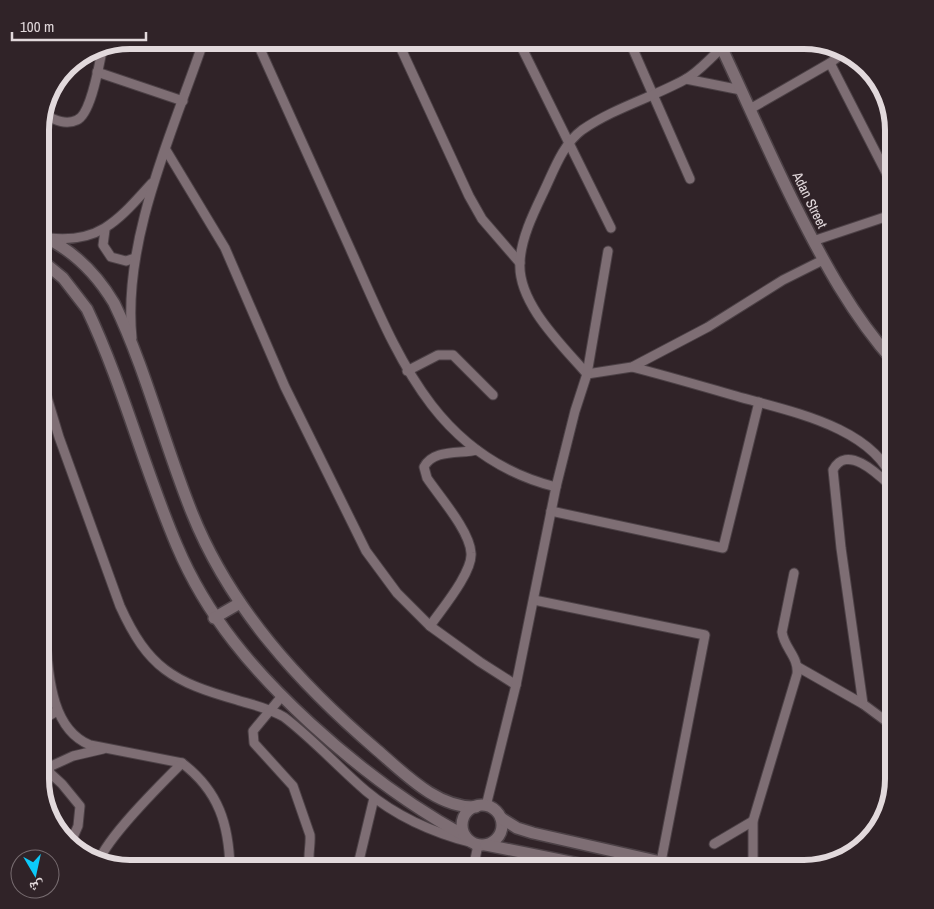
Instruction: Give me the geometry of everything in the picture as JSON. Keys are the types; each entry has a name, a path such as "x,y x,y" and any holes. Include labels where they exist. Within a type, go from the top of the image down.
{"street":[{"path":"134,354 131,298 135,258 154,182 201,49"},
{"path":"260,49 288,107 383,326 407,371 433,408 451,428 477,450 518,474 556,487"},
{"path":"401,49 482,219 520,263"},
{"path":"523,49 612,228"},
{"path":"632,49 690,179"},
{"path":"587,374 551,334 536,312 525,289 520,263 528,230 540,199 570,142 593,123 686,79 715,49"},
{"name":"Adan Street","path":"722,49 823,260 863,326 885,352"},
{"path":"50,117 60,122 69,122 82,117 87,106 101,54"},
{"path":"750,109 839,57"},
{"path":"830,63 885,170"},
{"path":"97,72 184,101"},
{"path":"686,79 741,90"},
{"path":"166,150 225,248 285,387 366,551 397,593 430,626 516,685"},
{"path":"49,236 77,239 104,230 113,224 154,182"},
{"path":"813,241 885,217"},
{"path":"104,230 103,245 107,254 120,261 135,258"},
{"path":"49,239 80,261 103,286 120,316 192,514 215,562 240,602 290,666 362,737 438,798 458,806 481,806 495,810 501,818 517,828 533,833 652,860"},
{"path":"474,860 475,842 463,821 468,812 481,806 516,685 556,487 575,411 587,374 608,251"},
{"path":"587,374 632,366 708,327 783,280 823,260"},
{"path":"49,266 63,278 87,310 176,545 214,618 259,673 369,774 426,814 475,842 498,837 502,828 501,818"},
{"path":"407,371 438,354 453,356 493,395"},
{"path":"632,366 759,402 827,424 848,434 867,447 885,466"},
{"path":"49,402 120,606 131,631 147,654 164,671 180,680 211,692 270,709 295,725 374,798 414,822 443,834 562,860"},
{"path":"551,511 723,548 759,402"},
{"path":"430,626 462,578 472,554 468,539 427,478 424,467 430,458 439,455 477,450"},
{"path":"863,704 841,548 833,470 842,461 850,460 863,463 885,481"},
{"path":"794,573 782,632 798,667 863,704 885,720"},
{"path":"534,600 705,636 661,860"},
{"path":"214,618 240,602"},
{"path":"49,657 57,711 73,735 80,741 103,749 182,763 202,780 216,801 225,828 229,860"},
{"path":"753,860 753,821 798,667"},
{"path":"282,696 253,731 252,738 254,743 293,786 310,835 311,843 308,860"},
{"path":"49,716 57,711"},
{"path":"73,837 78,826 80,806 62,784 50,774 49,767 72,756 103,749"},
{"path":"102,855 105,848 160,784 182,763"},
{"path":"359,860 374,798"},
{"path":"714,844 753,821"}]}
